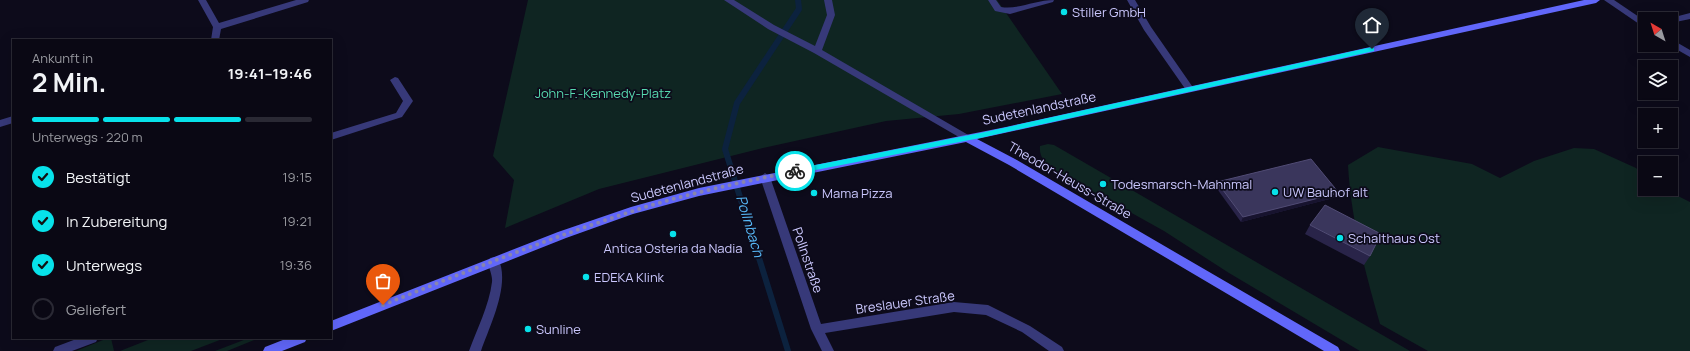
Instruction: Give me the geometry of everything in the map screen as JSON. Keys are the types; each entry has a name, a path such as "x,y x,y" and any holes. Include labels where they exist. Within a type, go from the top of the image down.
{"street":[{"path":"202,0 217,27 215,39"},
{"path":"217,27 304,0"},
{"name":"Theodor-Heuss-Straße","path":"728,0 771,27 817,51 967,138 1012,162 1334,351"},
{"path":"817,51 831,15 828,0"},
{"path":"992,0 998,9 1010,11 1050,0"},
{"path":"1131,0 1147,28 1189,88"},
{"name":"Sudetenlandstraße","path":"332,326 494,261 631,211 720,187 967,138 1574,2 1596,0"},
{"path":"1608,0 1638,20"},
{"path":"1678,19 1690,16"},
{"path":"1678,46 1690,54"},
{"path":"332,137 399,115 408,101 395,80"},
{"path":"0,124 12,119"},
{"name":"Pollnstraße","path":"766,178 817,329 828,351"},
{"path":"475,351 489,314 498,281 494,261"},
{"name":"Breslauer Straße","path":"817,329 954,307 968,308 988,310 1026,329 1058,351"},
{"path":"59,351 89,339"},
{"path":"269,351 299,339"}],"green space":[{"name":"John-F.-Kennedy-Platz","path":"528,0 997,0 1062,94 959,114 886,121 763,148 599,189 505,228 514,180 493,156"},
{"path":"1048,144 1054,145 1410,351 1360,351 1229,273 1164,231 1051,168 1042,158 1040,153 1040,146"},
{"path":"1378,147 1472,164 1500,178 1534,161 1574,148 1594,149 1636,168 1638,170 1638,196 1678,196 1690,202 1690,351 1428,351 1380,324 1355,226 1348,165"},
{"path":"106,339 111,339 114,351 76,351"},
{"path":"150,339 222,339 191,351 120,351"},
{"path":"246,339 257,339 227,351 215,351"}],"building":[{"name":"UW Bauhof alt","path":"1311,159 1339,193 1243,217 1217,182"},
{"path":"1325,205 1381,234 1370,256 1310,225"}],"waterway":[{"name":"Pollnbach","path":"788,351 725,149 737,103 799,9 798,0"}],"way so far":[{"path":"383,305 562,235 631,211 699,192 795,171"}],"place":[{"name":"Stiller GmbH","path":"1064,12"},
{"name":"Todesmarsch-Mahnmal","path":"1103,184"},
{"name":"UW Bauhof alt","path":"1275,192"},
{"name":"Mama Pizza","path":"814,193"},
{"name":"Antica Osteria da Nadia","path":"673,234"},
{"name":"Schalthaus Ost","path":"1340,238"},
{"name":"EDEKA Klink","path":"586,277"},
{"name":"Sunline","path":"528,329"}],"route":[{"path":"795,171 980,136 1189,88 1372,49"}]}
